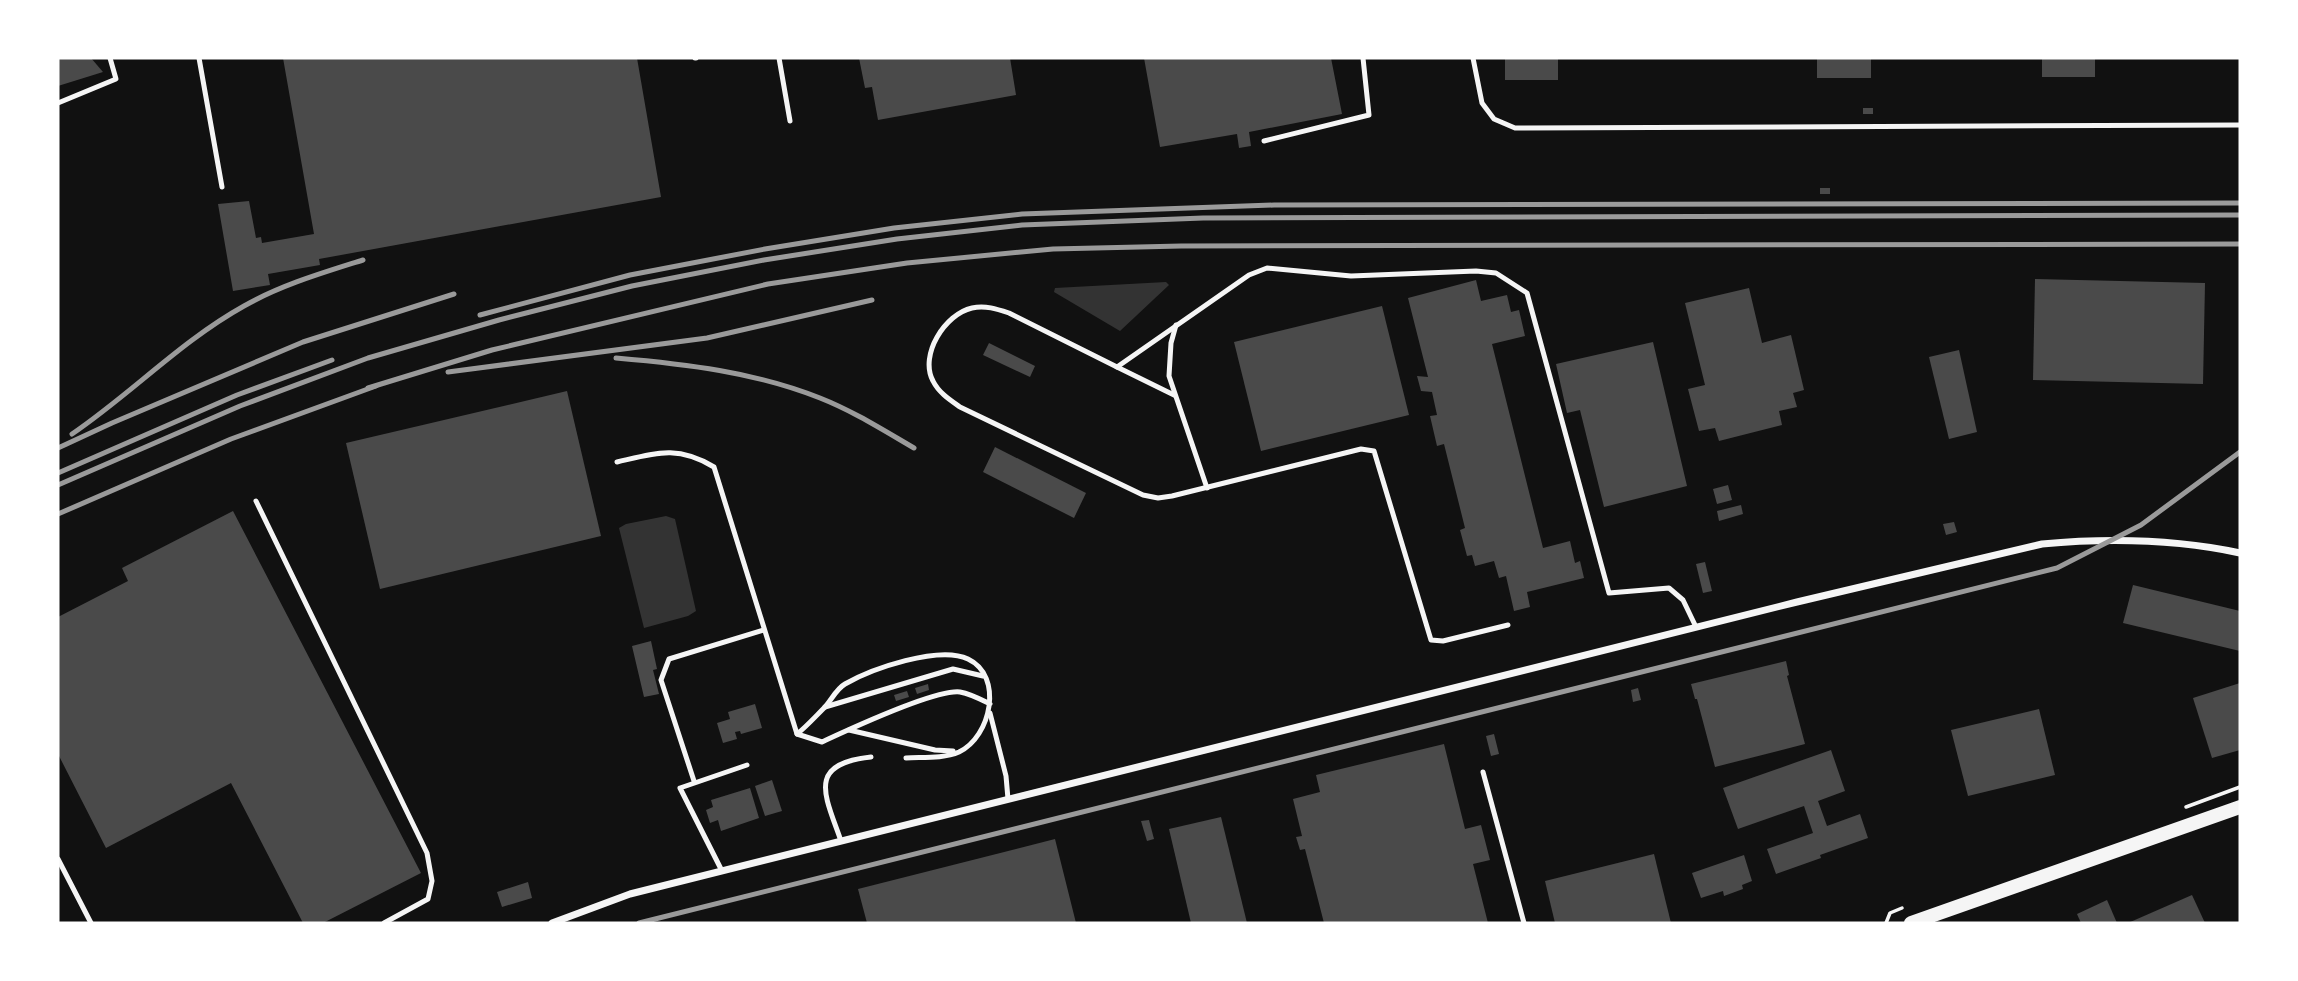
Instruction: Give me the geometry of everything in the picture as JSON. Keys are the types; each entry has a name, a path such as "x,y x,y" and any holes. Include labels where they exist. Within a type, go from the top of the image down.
{"main road":[{"path":"1911,923 2240,807"}],"street":[{"path":"552,923 630,894 1696,627 2042,544 2080,540 2166,542 2240,553"}],"lane":[{"path":"58,103 116,79 110,58"},
{"path":"199,58 222,187"},
{"path":"779,58 790,121"},
{"path":"1264,141 1369,115 1363,58"},
{"path":"1473,58 1482,103 1494,119 1515,128 2240,125"},
{"path":"1117,367 1249,275 1267,268 1351,276 1476,271 1496,273 1527,293 1609,593 1669,588 1684,600 1696,627"},
{"path":"1175,395 1009,313 991,307 971,308 956,315 943,327 929,362 932,379 943,396 960,407 1143,495 1158,498 1362,449 1374,451 1431,640 1443,641 1508,625"},
{"path":"1177,325 1171,343 1169,376 1207,488"},
{"path":"617,462 654,453 683,452 714,467 797,734"},
{"path":"256,500 427,853 432,881 428,899 384,923"},
{"path":"694,781 661,680 669,659 764,631"},
{"path":"797,734 825,707 842,685 920,657 947,655 968,658 980,668 984,676 1006,776 1008,799"},
{"path":"825,707 954,669 984,676"},
{"path":"797,734 822,742 889,713 957,692 975,696 990,707"},
{"path":"906,758 937,757 959,752 977,738 986,723 990,707"},
{"path":"849,730 935,750 959,752"},
{"path":"841,841 826,796 826,780 831,770 841,762 871,757"},
{"path":"722,871 680,788 747,765"},
{"path":"1483,772 1524,923"},
{"path":"58,859 90,923"}],"shaded area":[{"path":"1166,282 1169,285 1120,331 1054,292 1055,288"},
{"path":"666,516 675,519 696,611 688,616 644,628 619,528 626,524"}],"building":[{"path":"58,58 91,58 103,72 58,86"},
{"path":"283,58 637,58 661,197 319,259 320,265 268,274 270,285 233,291 218,204 249,201 256,238 261,237 262,243 314,234"},
{"path":"859,58 1010,58 1016,95 878,120 872,87 865,88"},
{"path":"1144,58 1331,58 1342,114 1249,132 1251,146 1239,148 1237,134 1160,147"},
{"path":"1505,58 1558,58 1558,80 1505,80"},
{"path":"1817,58 1871,58 1871,78 1817,78"},
{"path":"2042,58 2095,58 2095,77 2042,77"},
{"path":"1863,108 1873,108 1873,114 1863,114"},
{"path":"1820,188 1830,188 1830,194 1820,194"},
{"path":"2035,279 2205,283 2203,384 2033,380"},
{"path":"1476,280 1481,301 1507,295 1511,312 1519,310 1525,336 1492,344 1543,548 1570,541 1575,563 1580,561 1584,578 1527,592 1530,607 1514,611 1506,576 1499,578 1494,561 1475,566 1472,555 1467,556 1460,530 1465,528 1444,444 1437,446 1430,416 1437,415 1432,392 1421,391 1417,376 1428,377 1408,298"},
{"path":"1749,288 1762,343 1791,335 1804,390 1793,393 1797,407 1779,411 1782,425 1719,441 1715,428 1699,431 1688,389 1705,385 1685,303"},
{"path":"1382,306 1409,415 1261,451 1234,342"},
{"path":"1653,342 1687,486 1604,507 1580,410 1567,413 1556,364"},
{"path":"989,343 1035,366 1030,377 983,355"},
{"path":"1959,350 1977,432 1949,439 1929,357"},
{"path":"567,391 601,536 380,589 346,443"},
{"path":"995,447 1086,493 1074,518 983,472"},
{"path":"1728,485 1732,500 1717,504 1713,489"},
{"path":"1741,505 1743,514 1719,521 1717,511"},
{"path":"233,511 421,873 323,923 303,923 231,783 106,848 58,754 58,617 128,581 122,568"},
{"path":"1954,522 1957,532 1946,535 1943,524"},
{"path":"1705,562 1712,591 1703,593 1696,564"},
{"path":"2133,585 2240,611 2240,651 2123,623"},
{"path":"651,641 657,669 653,670 659,694 644,697 632,646"},
{"path":"1786,661 1787,676 1805,744 1715,767 1691,684"},
{"path":"2240,683 2240,750 2212,758 2193,698"},
{"path":"928,684 929,690 917,694 915,688"},
{"path":"1638,688 1641,700 1633,702 1631,690"},
{"path":"907,691 909,697 896,701 894,695"},
{"path":"755,704 762,728 741,734 740,731 735,732 737,739 723,743 717,723 730,719 728,712"},
{"path":"2039,709 2055,775 1968,796 1951,730"},
{"path":"1494,734 1499,754 1491,756 1486,736"},
{"path":"1444,744 1465,829 1481,825 1490,860 1473,864 1488,923 1324,923 1305,849 1300,850 1296,837 1302,836 1293,799 1320,792 1316,775"},
{"path":"1831,750 1845,791 1818,801 1827,826 1860,814 1868,838 1776,874 1767,849 1813,833 1804,806 1738,829 1723,788"},
{"path":"772,780 782,811 765,816 755,786"},
{"path":"750,788 759,818 721,831 718,820 710,823 706,810 713,807 711,800"},
{"path":"1221,817 1247,923 1191,923 1169,829"},
{"path":"1149,820 1154,839 1147,841 1141,821"},
{"path":"1055,839 1076,923 867,923 858,889"},
{"path":"1654,854 1671,923 1555,923 1545,881"},
{"path":"1744,855 1752,881 1742,885 1743,889 1724,896 1723,891 1701,898 1692,873"},
{"path":"528,882 532,898 502,907 497,892"},
{"path":"2192,895 2205,923 2128,923"},
{"path":"2107,900 2117,923 2081,923 2077,914"}],"railway":[{"path":"480,315 630,275 765,249 894,228 1022,214 1274,205 2240,203"},
{"path":"58,485 240,406 368,358 499,320 632,286 764,260 897,239 1022,225 1203,218 2240,215"},
{"path":"368,388 492,350 768,284 907,263 1053,249 1181,246 2240,244"},
{"path":"72,434 177,351 244,306 287,286 363,260"},
{"path":"58,448 303,342 454,294"},
{"path":"448,372 707,338 872,300"},
{"path":"616,358 720,370 795,389 844,409 914,448"},
{"path":"58,473 237,395 332,360"},
{"path":"58,514 231,439 376,386"},
{"path":"639,923 2057,568 2141,525 2240,452"}]}
